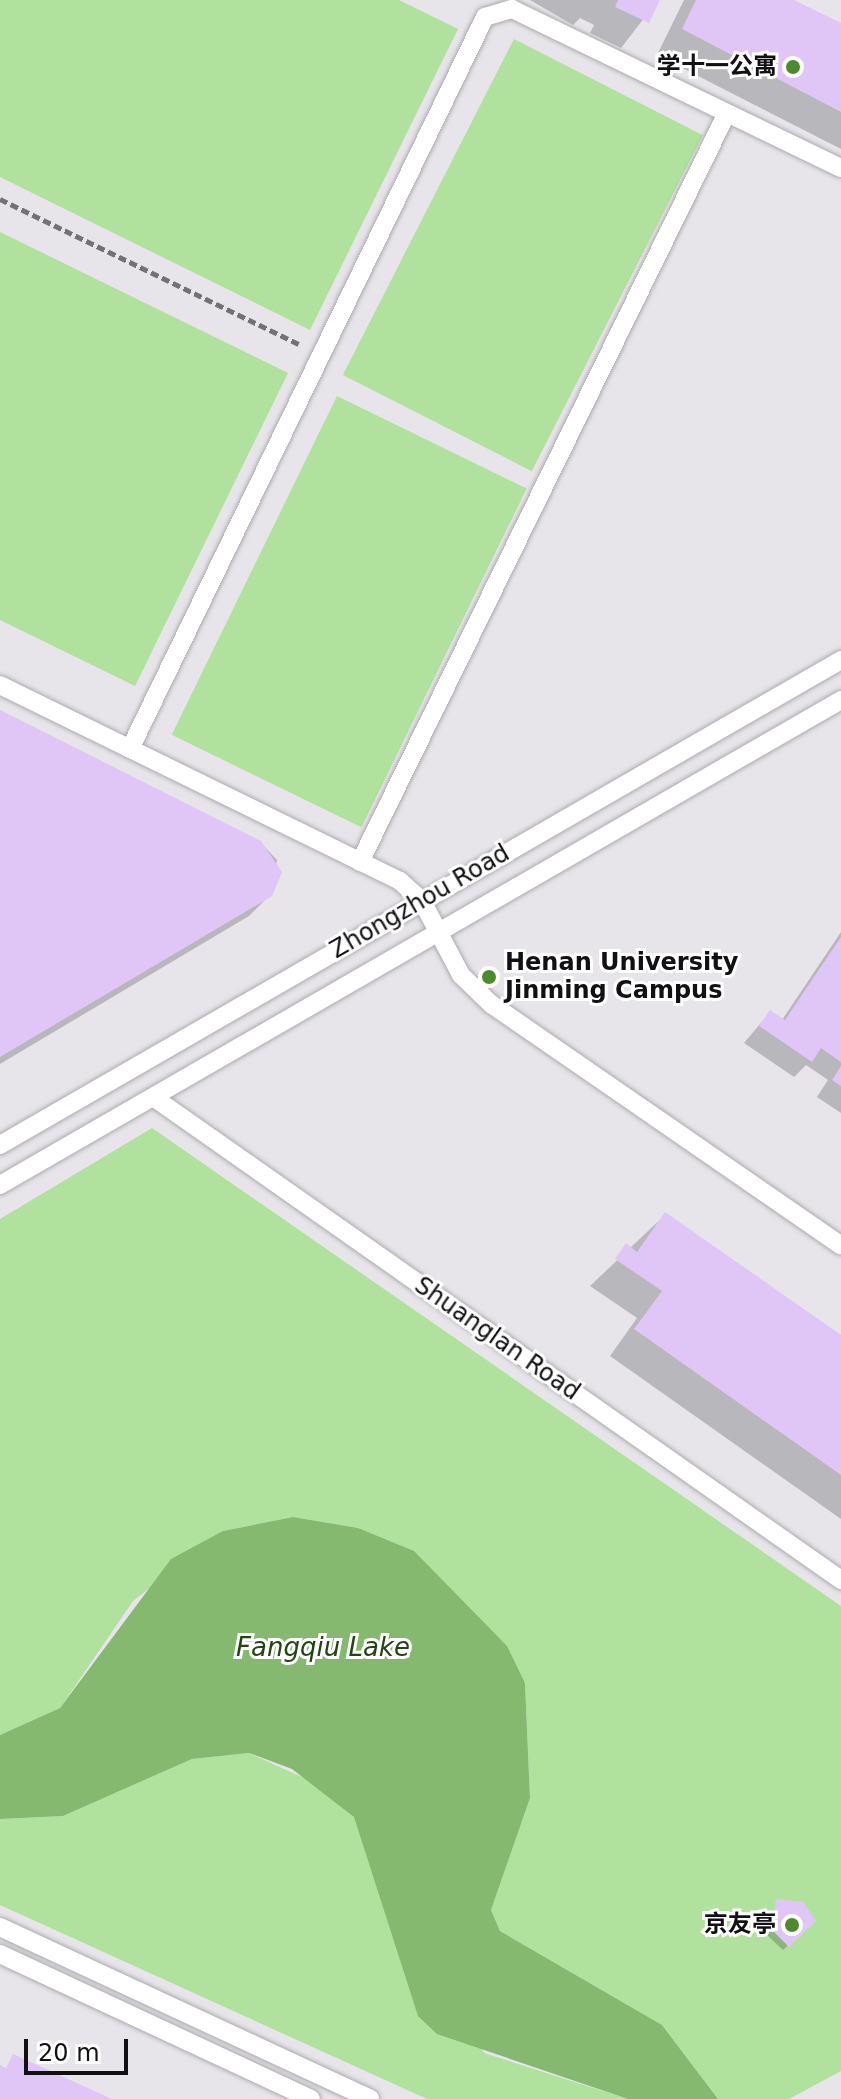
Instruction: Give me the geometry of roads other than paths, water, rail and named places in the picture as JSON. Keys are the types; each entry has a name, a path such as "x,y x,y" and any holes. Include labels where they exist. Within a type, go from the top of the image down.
{"lane":[{"path":"130,749 485,17 512,9 841,168"},
{"path":"360,862 727,113"},
{"name":"Zhongzhou Road","path":"0,1145 841,660"},
{"path":"0,685 400,881 422,901 436,934 461,975 491,1004 841,1245"},
{"name":"Zhongzhou Road","path":"0,1185 841,700"},
{"name":"Shuanglan Road","path":"153,1097 841,1580"},
{"path":"0,1927 370,2099"},
{"path":"0,1954 311,2099"}],"water":[{"name":"Fangqiu Lake","path":"293,1517 358,1528 414,1551 507,1646 525,1683 530,1798 491,1910 500,1931 662,2025 718,2099 628,2099 437,2034 418,2016 354,1817 292,1769 249,1753 192,1759 63,1816 0,1819 0,1735 60,1708 171,1559 223,1531"}],"place":[{"name":"学十一公寓","path":"793,67"},
{"name":"Henan University Jinming Campus","path":"489,977"},
{"name":"京友亭","path":"792,1925"}]}
